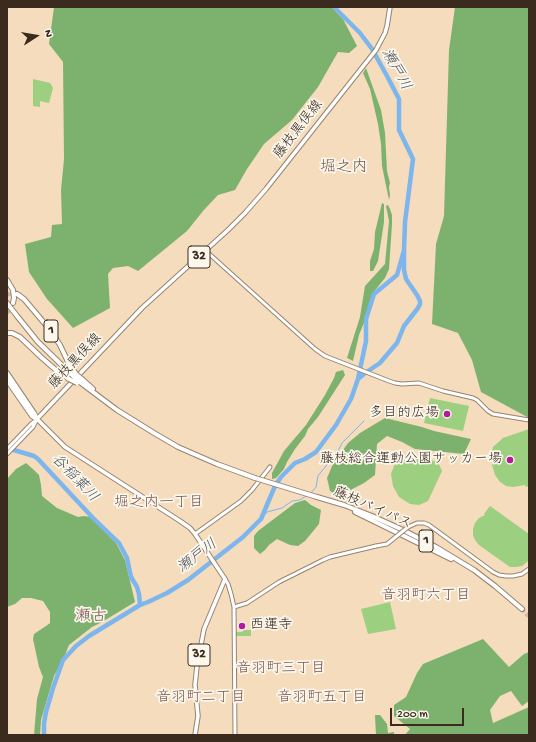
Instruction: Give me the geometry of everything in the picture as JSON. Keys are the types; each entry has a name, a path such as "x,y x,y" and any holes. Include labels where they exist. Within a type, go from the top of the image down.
{"highway":[{"path":"7,280 13,290 13,303"},
{"name":"1","path":"17,294 24,299 51,331 69,364 73,376"},
{"name":"藤枝バイパス","path":"7,302 38,342 73,376 118,410 167,441 203,458 255,478 344,505 403,530 436,547 474,570 522,609 486,581 455,560 363,516 317,497"},
{"name":"1","path":"7,334 12,333 20,337 57,371 73,376"},
{"path":"7,372 37,419"},
{"path":"7,379 32,416 37,419"},
{"path":"7,379 13,381"}],"main road":[{"name":"藤枝黒俣線","path":"37,419 142,308 237,222 266,190 378,45 386,30 390,7"},
{"path":"37,419 65,448 190,528 225,579"},
{"name":"32","path":"196,735 198,712 195,680 200,647 204,629 225,579"}],"street":[{"path":"206,251 315,349 325,356 389,381 402,384 419,384 473,398 493,414 529,420"},
{"path":"8,452 31,424 37,419"},
{"path":"195,534 241,501 252,490 270,467"},
{"path":"234,607 248,603 279,582 323,560 387,544 408,527 417,523 429,525 498,575 513,576 522,574 529,569"},
{"path":"225,579 232,594 234,607 235,735"}],"green space":[{"path":"54,7 332,7 343,19 357,46 349,53 338,52 318,87 292,120 264,144 235,190 218,195 187,231 138,271 128,266 113,268 108,274 110,308 73,328 47,299 29,272 25,244 51,237 52,225 62,224 61,190 64,159 63,62 49,44"},
{"path":"455,7 529,7 529,418 481,392 472,360 458,333 432,324 436,244 444,216 449,50"},
{"path":"366,68 381,110 385,133 387,171 390,183 389,200 382,166 378,124 370,89 363,73"},
{"path":"33,79 50,83 53,88 49,103 40,101 40,107 33,106"},
{"path":"382,203 384,204 384,222 378,261 373,271 370,271 370,261 374,249 375,232"},
{"path":"388,205 392,215 389,269 385,278 372,294 366,318 359,335 353,361 347,358 360,317 365,286 385,264 389,221 386,206"},
{"path":"343,370 345,375 318,417 308,429 284,469 276,478 272,479 272,473 284,451 306,425 325,395 336,372"},
{"name":"多目的広場","path":"430,398 469,406 463,431 424,423"},
{"path":"385,418 471,439 464,454 415,449 387,436 377,444 375,475 364,483 339,496 330,491 327,478 333,464 348,443 360,433"},
{"name":"藤枝総合運動公園サッカー場","path":"529,429 529,486 506,486 500,482 495,475 491,456 493,447 503,438"},
{"path":"407,455 438,462 442,471 428,501 419,505 410,504 399,497 393,486 391,474 394,466 398,459"},
{"path":"26,463 39,475 42,496 57,508 78,517 90,517 116,543 125,560 135,602 92,627 69,645 54,676 41,720 40,735 34,735 37,699 43,677 39,667 33,639 34,634 50,623 50,612 43,601 31,598 22,598 15,604 7,607 7,479 16,469"},
{"path":"305,500 321,510 319,524 305,541 298,546 290,545 277,539 260,554 254,548 254,536 258,531 295,503"},
{"path":"490,506 529,534 529,560 522,566 510,567 479,545 475,540 473,529 475,523 479,518 485,515 484,514"},
{"path":"390,602 396,629 368,634 361,609"},
{"path":"243,630 251,630 251,636 236,636 236,632 242,632"},
{"path":"483,639 509,667 524,654 529,652 529,701 522,706 511,691 500,696 490,710 493,723 529,707 529,735 405,735 410,729 394,716 394,705 406,697 417,673 423,664"},
{"path":"375,715 380,715 387,724 388,733 394,732 394,735 376,735"}],"waterway":[{"name":"瀬戸川","path":"335,7 360,33 372,49 399,99 399,130 413,159 405,222 404,270 406,279 417,295 420,304 404,326 397,343 380,363 358,379"},
{"name":"瀬戸川","path":"44,735 46,712 63,660 76,646 89,636 140,605 167,593 188,580 243,537 261,519 275,486 281,477 295,463 316,452 336,425 351,399 358,379 366,341 366,319 374,294 397,275 404,250"},
{"path":"311,493 316,487 318,476 337,453 342,443 364,421"},
{"name":"谷稲葉川","path":"7,448 34,456 38,459 93,518 119,543 127,558 131,577 137,587 140,605"},
{"path":"261,519 267,512 282,508 292,501 300,500 306,496"}],"tunnel":[{"path":"7,295 12,293 16,294"},
{"path":"7,313 12,307"},
{"path":"522,609 529,617"}],"place":[{"name":"多目的広場","path":"447,414"},
{"name":"藤枝総合運動公園サッカー場","path":"510,460"},
{"name":"西運寺","path":"242,626"}],"district":[{"name":"堀之内","path":"344,169"},
{"name":"堀之内一丁目","path":"159,504"},
{"name":"音羽町六丁目","path":"426,597"},
{"name":"瀬古","path":"91,618"},
{"name":"音羽町三丁目","path":"281,670"},
{"name":"音羽町二丁目","path":"201,699"},
{"name":"音羽町五丁目","path":"322,699"}]}
